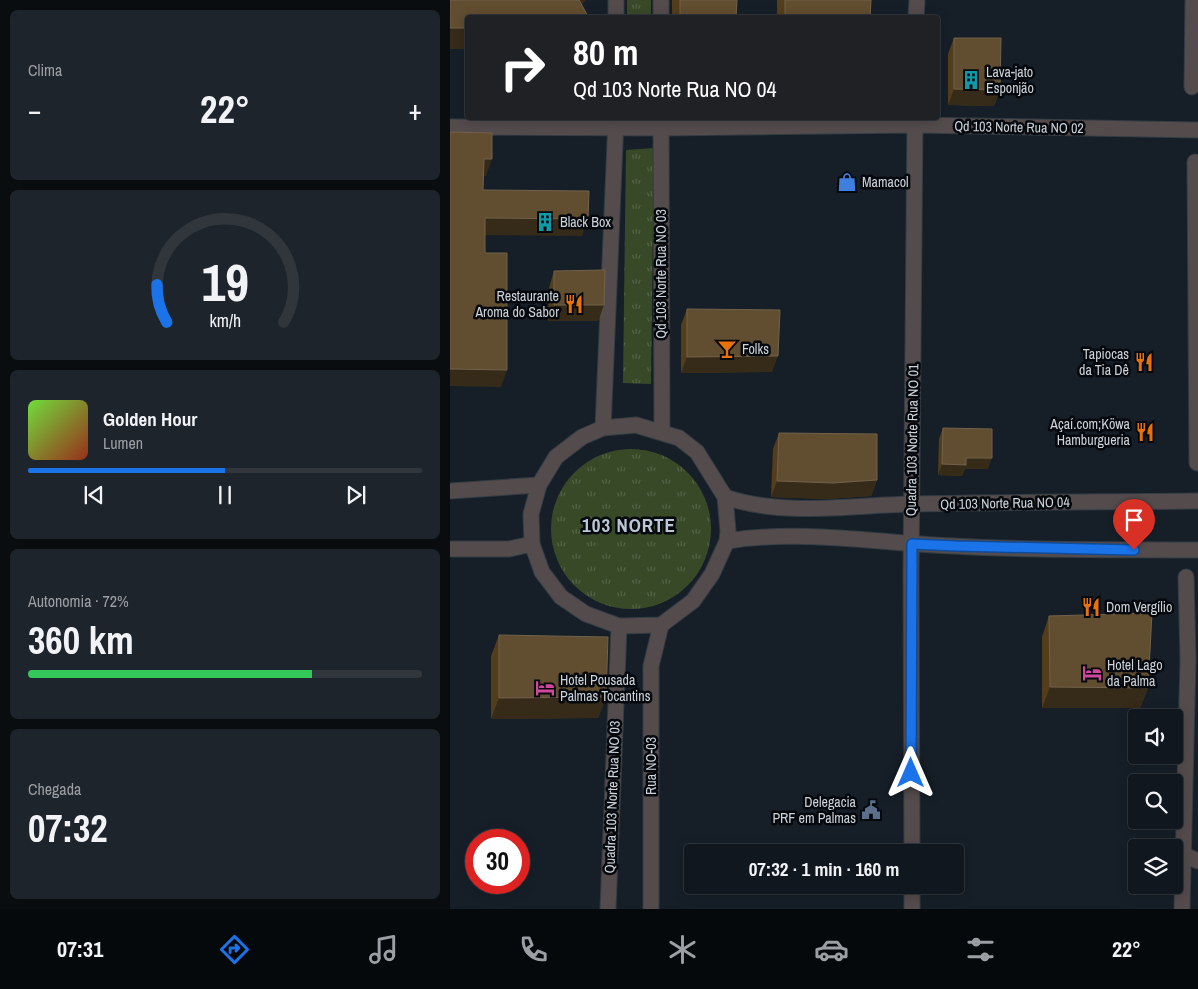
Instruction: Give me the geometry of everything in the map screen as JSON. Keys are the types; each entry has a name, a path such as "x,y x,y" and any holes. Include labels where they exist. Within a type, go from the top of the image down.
{"street":[{"path":"616,0 616,15"},
{"path":"661,0 661,15"},
{"path":"916,0 916,15"},
{"path":"1192,87 1195,63 1194,0"},
{"name":"Qd 103 Norte Rua NO 02","path":"450,128 616,123 915,121 1198,130"},
{"name":"Quadra 103 Norte Rua NO 01","path":"912,844 915,121"},
{"path":"603,428 616,123"},
{"name":"Qd 103 Norte Rua NO 03","path":"661,123 662,431"},
{"path":"1195,162 1197,188 1197,463"},
{"path":"636,425 662,431 679,438 697,452 724,497 728,519 727,541 712,574 694,601 661,625 619,626 586,614 561,597 542,572 532,544 531,514 539,485 556,457 582,437 603,428 636,425"},
{"path":"450,491 539,485"},
{"name":"Qd 103 Norte Rua NO 04","path":"724,497 751,505 780,508 912,504 1198,501"},
{"path":"727,541 752,537 781,537 956,546 1198,550"},
{"path":"450,549 508,549 532,544"},
{"path":"1182,909 1191,858 1193,656 1186,577"},
{"name":"Rua NO-03","path":"651,909 651,666 661,625"},
{"name":"Quadra 103 Norte Rua NO 03","path":"608,909 619,626"},
{"path":"912,894 912,909"}],"green space":[{"path":"627,0 651,0 651,15 627,15"},
{"path":"654,148 651,384 623,383 626,150"},
{"path":"639,449 669,458 688,472 698,484 705,498 710,513 710,545 705,560 698,574 688,586 676,596 654,606 639,609 623,609 608,606 586,596 564,574 552,545 551,521 554,506 564,484 586,462 615,450"}],"building":[{"path":"450,0 579,0 587,15 465,15 465,28 450,28"},
{"path":"680,0 737,0 736,15 680,15"},
{"path":"785,0 871,0 870,15 785,15"},
{"name":"Lava-jato Esponjão","path":"954,38 1001,38 1000,90 954,89"},
{"path":"450,132 492,133 492,159 484,159 483,190 589,191 588,219 485,218 485,253 507,253 507,370 450,369"},
{"path":"605,270 604,305 554,305 554,271"},
{"name":"Folks","path":"687,309 780,310 778,356 687,357"},
{"path":"943,428 992,429 992,458 966,458 966,465 942,464"},
{"path":"779,433 877,434 877,480 833,483 777,481"},
{"name":"Hotel Lago da Palma","path":"1152,613 1148,688 1050,687 1049,616"},
{"name":"Hotel Pousada Palmas Tocantins","path":"499,635 608,637 606,697 499,698"}],"place":[{"name":"Lava-jato Esponjão","path":"971,80"},
{"name":"Mamacol","path":"847,182"},
{"name":"Black Box","path":"545,222"},
{"name":"Restaurante Aroma do Sabor","path":"574,304"},
{"name":"Folks","path":"727,349"},
{"name":"Tapiocas da Tia Dê","path":"1144,362"},
{"name":"Açaí.com;Köwa Hamburgueria","path":"1145,432"},
{"name":"Dom Vergílio","path":"1091,607"},
{"name":"Hotel Lago da Palma","path":"1092,673"},
{"name":"Hotel Pousada Palmas Tocantins","path":"545,688"},
{"name":"Delegacia PRF em Palmas","path":"871,810"}],"district":[{"name":"103 NORTE","path":"629,525"}],"route":[{"path":"911,773 912,544 1134,550"}]}
